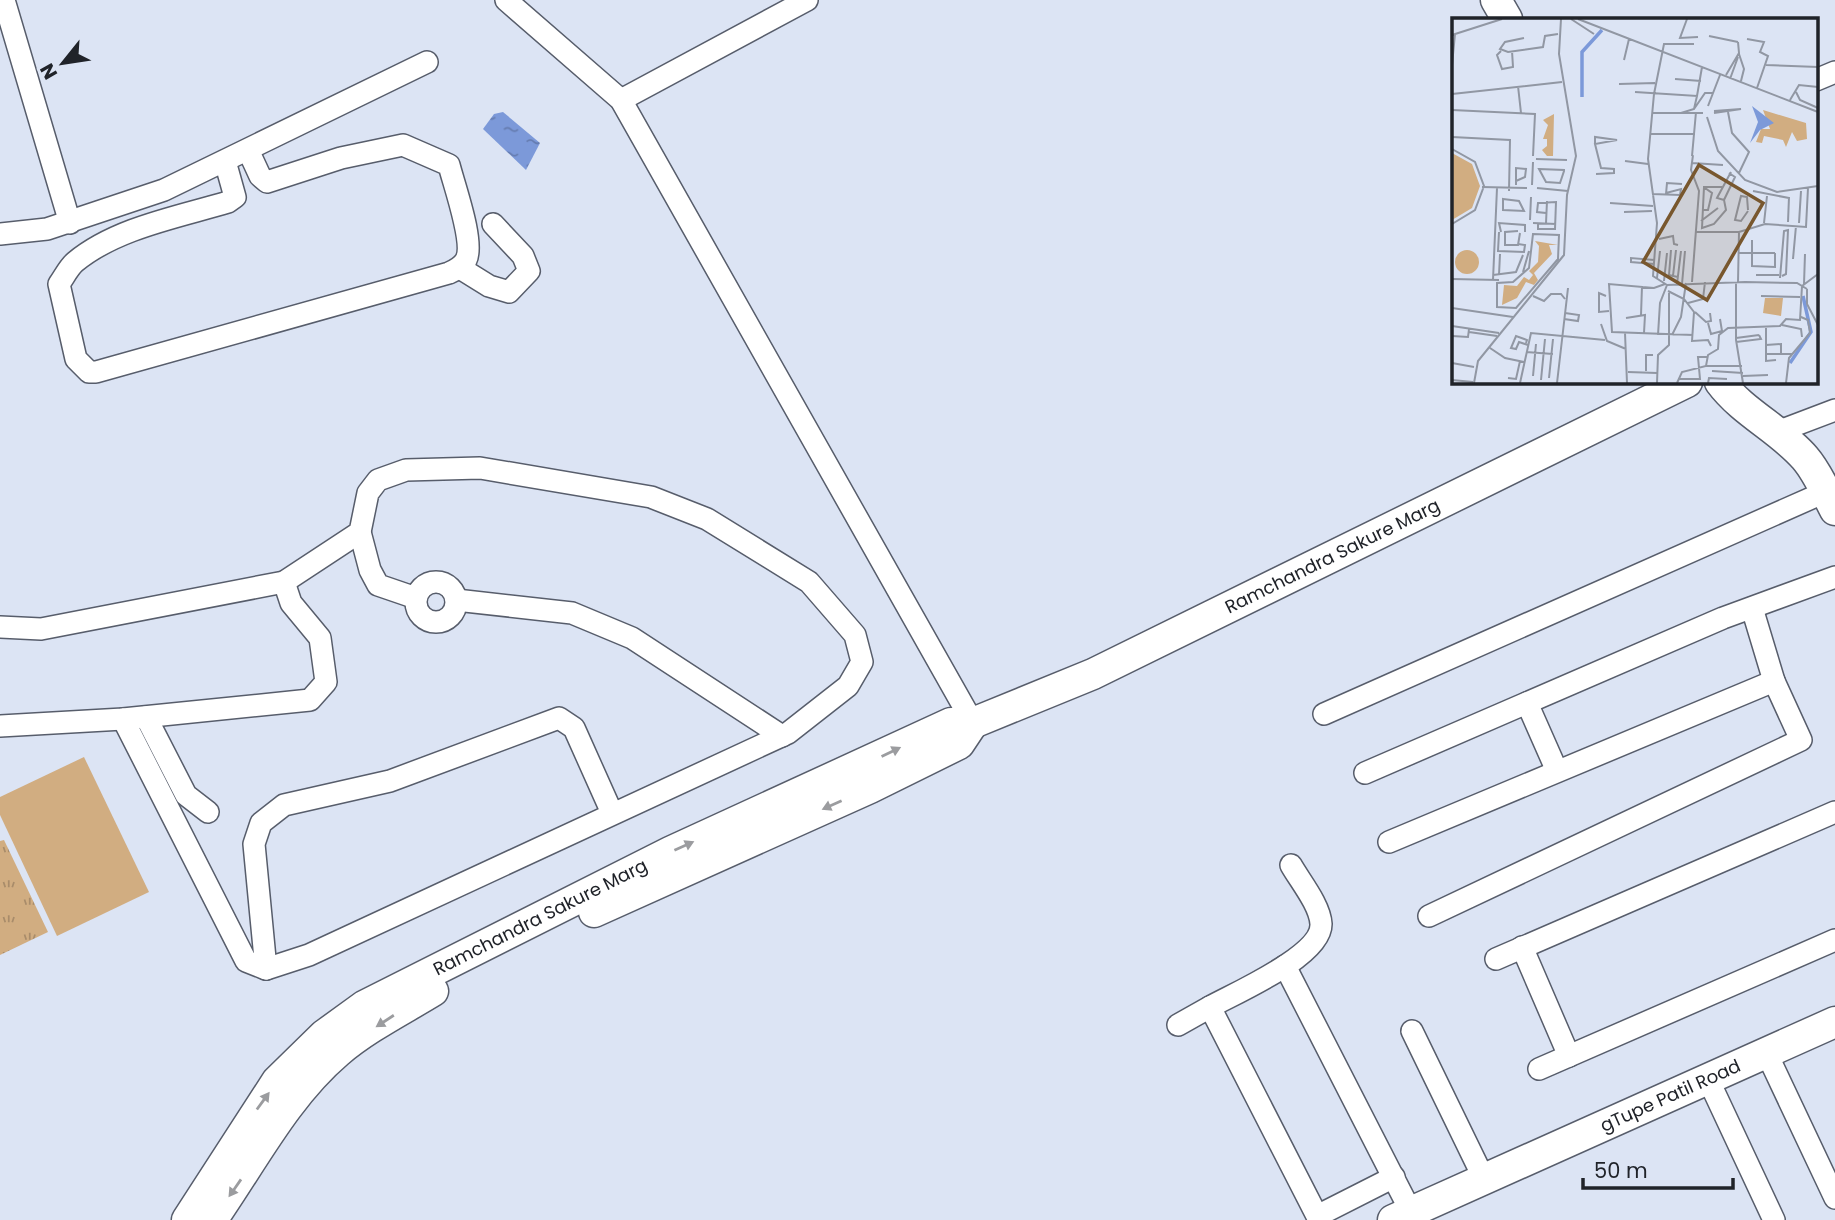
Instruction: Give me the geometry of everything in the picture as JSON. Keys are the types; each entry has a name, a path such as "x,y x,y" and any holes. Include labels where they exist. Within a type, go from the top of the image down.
{"street":[{"path":"4,0 70,223"},
{"path":"506,0 621,100 973,723"},
{"path":"621,100 807,0"},
{"path":"1496,0 1506,18"},
{"path":"0,234 47,229 70,223 164,190 427,62"},
{"path":"1818,79 1835,72"},
{"path":"225,161 235,191 235,197 228,202 148,226 74,262 59,284 76,359 82,368 96,372 460,268 468,258 468,241 449,165 403,145 341,158 267,182 260,176 248,150"},
{"path":"460,268 489,286 509,292 524,279 529,271 523,256 493,224"},
{"name":"Ramchandra Sakure Marg","path":"212,1220 248,1147 256,1110 299,1057 364,1006 670,852 865,777 951,723 973,723 1093,674 1684,383"},
{"path":"1324,715 1830,501 1806,459 1777,432 1748,411 1721,383"},
{"path":"1777,432 1835,410"},
{"path":"123,719 246,961 266,969 309,955 782,736 848,686 862,662 855,635 809,582 707,519 651,497 480,468 406,470 378,480 368,493 360,532 370,570 378,585 416,598"},
{"path":"0,627 41,629 284,582 360,532"},
{"path":"1365,774 1752,608 1835,577"},
{"path":"0,726 146,717 310,699 326,681 320,638 291,603 284,582"},
{"path":"438,582 450,588 456,600 449,618 436,622 420,613 416,598 426,585 438,582"},
{"path":"456,600 572,613 632,638 782,736"},
{"path":"1429,916 1801,740 1774,681 1752,608"},
{"path":"1389,842 1774,681"},
{"path":"1527,703 1557,771"},
{"path":"146,717 186,795 208,812"},
{"path":"266,969 254,845 261,823 284,805 390,781 559,719 574,728 612,813"},
{"path":"1496,959 1835,812"},
{"path":"1178,1025 1285,966 1309,948 1321,925 1291,865"},
{"path":"1539,1069 1835,940"},
{"path":"1522,947 1569,1056"},
{"path":"1285,966 1394,1177 1402,1216"},
{"path":"1210,1007 1317,1216 1394,1177"},
{"name":"gTupe Patil Road","path":"1402,1216 1484,1179 1713,1090 1835,1023"},
{"path":"1412,1031 1484,1179"},
{"path":"1769,1060 1835,1198"},
{"path":"1713,1090 1774,1220"},
{"name":"Ramchandra Sakure Marg","path":"187,1220 248,1147"}],"green space":[{"path":"84,757 149,892 57,936 0,815 0,797"},
{"path":"4,840 48,932 0,955 0,841"}],"water":[{"path":"503,112 540,143 526,170 483,129 494,114"}]}
